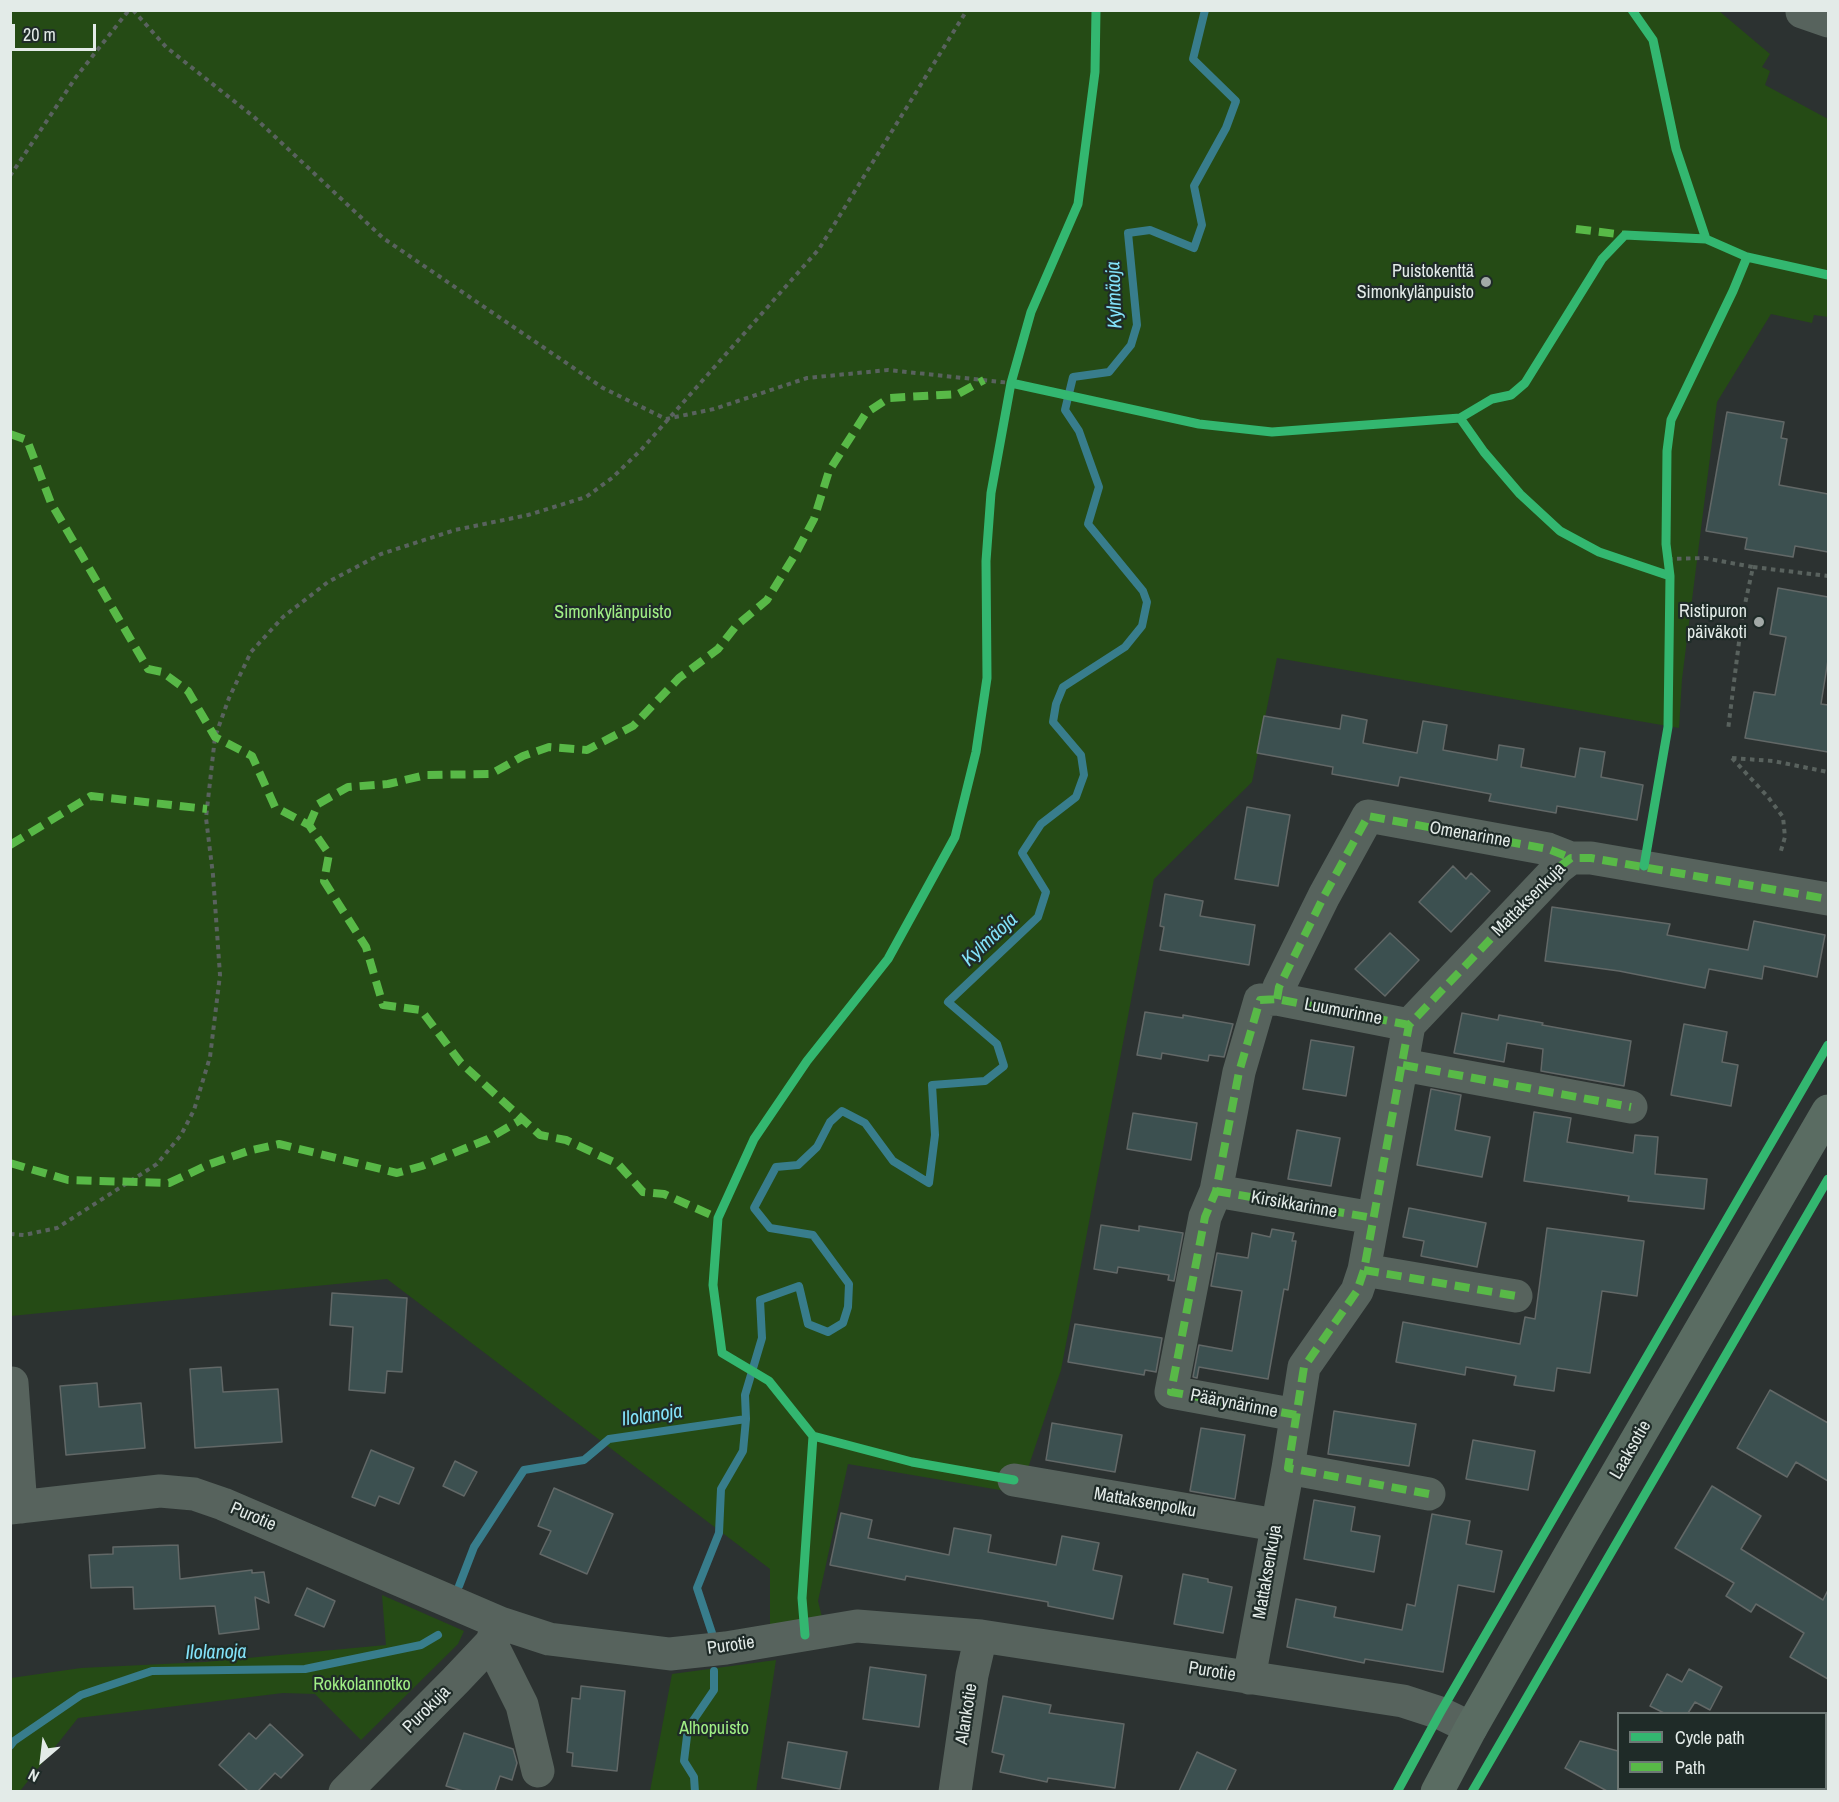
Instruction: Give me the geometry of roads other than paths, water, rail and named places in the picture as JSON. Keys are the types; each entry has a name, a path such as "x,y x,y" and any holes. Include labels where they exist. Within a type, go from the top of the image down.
{"main road":[{"name":"Laaksotie","path":"1437,1791 1471,1728 1828,1111"}],"street":[{"name":"Omenarinne","path":"1277,999 1279,987 1324,896 1368,816 1548,849 1571,858"},
{"name":"Mattaksenkuja","path":"1249,1677 1288,1468 1304,1367 1357,1291 1364,1270 1409,1025 1558,868 1571,858 1591,858 1828,899"},
{"name":"Luumurinne","path":"1277,999 1409,1025"},
{"path":"1216,1191 1239,1072 1260,1000 1277,999"},
{"path":"1403,1065 1631,1107"},
{"name":"Kirsikkarinne","path":"1216,1191 1373,1218"},
{"name":"Päärynärinne","path":"1216,1191 1205,1217 1171,1392 1296,1415"},
{"path":"1364,1270 1516,1296"},
{"path":"12,1383 16,1507"},
{"path":"1288,1468 1429,1494"},
{"name":"Mattaksenpolku","path":"1014,1480 1276,1525"},
{"name":"Purotie","path":"16,1507 160,1491 194,1494 223,1504 495,1633 670,1654 726,1648 856,1626 981,1636 1403,1701 1440,1713 1471,1728"},
{"path":"495,1633 522,1705 538,1771"},
{"name":"Purokuja","path":"345,1791 455,1681 495,1633"},
{"name":"Alankotie","path":"955,1791 972,1675 981,1636"}],"waterway":[{"name":"Kylmäoja","path":"712,1633 697,1588 719,1533 721,1489 743,1451 746,1419 745,1395 762,1338 760,1300 799,1286 808,1324 828,1332 843,1323 848,1307 849,1284 813,1235 770,1228 754,1208 776,1167 798,1165 817,1147 830,1122 842,1111 865,1123 893,1161 929,1183 935,1135 932,1085 985,1081 1004,1066 997,1044 948,1002 1038,917 1046,892 1022,853 1041,824 1076,797 1084,775 1081,755 1053,722 1056,704 1063,687 1125,647 1142,626 1147,602 1143,591 1088,524 1099,487 1079,431 1065,410 1073,377 1109,372 1131,345 1137,325 1128,233 1150,230 1194,248 1202,225 1194,186 1226,128 1236,101 1193,59 1205,10"},
{"name":"Ilolanoja","path":"459,1586 474,1547 524,1470 584,1460 609,1439 746,1419"},
{"name":"Ilolanoja","path":"10,1746 81,1695 152,1671 305,1669 421,1645 438,1635"},
{"name":"Kylmäoja","path":"695,1792 694,1777 684,1761 688,1728 714,1690 714,1671"}],"place":[{"name":"Puistokenttä Simonkylänpuisto","path":"1486,282"},
{"name":"Ristipuron päiväkoti","path":"1759,622"}],"park label":[{"name":"Simonkylänpuisto","path":"613,613"},
{"name":"Rokkolannotko","path":"362,1685"},
{"name":"Alhopuisto","path":"714,1729"}]}
